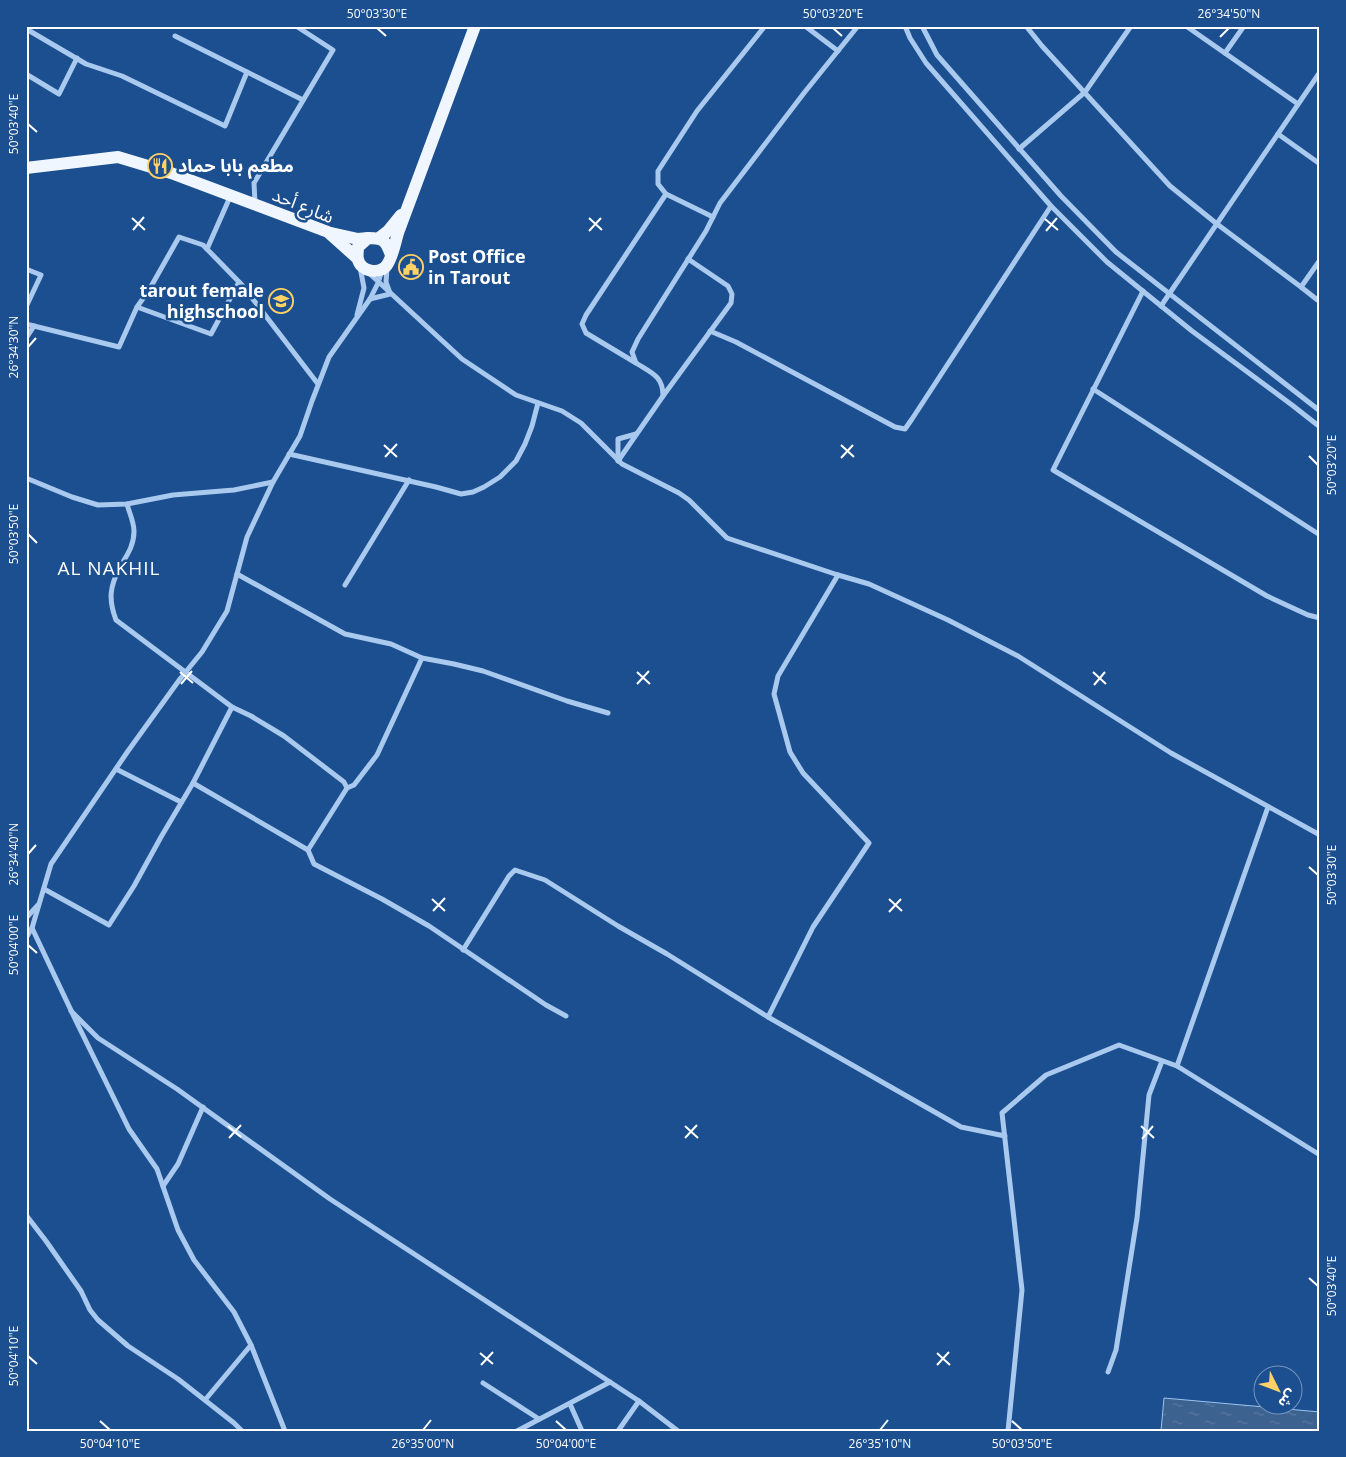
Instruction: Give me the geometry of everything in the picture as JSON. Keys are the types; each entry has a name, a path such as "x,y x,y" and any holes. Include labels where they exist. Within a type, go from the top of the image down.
{"main road":[{"path":"408,207 388,231 358,247 361,264 374,271 387,263 408,207 474,26"},
{"name":"شارع أحد","path":"26,168 118,157 171,173 328,232 361,264"},
{"path":"328,232 358,239 374,238 387,244 387,263"}],"street":[{"path":"30,26 28,30 86,64 122,76 225,126 246,72"},
{"path":"256,206 254,183 333,50 296,26"},
{"path":"713,217 668,193 658,184 658,171 697,111 765,26"},
{"path":"804,26 838,50"},
{"path":"636,363 632,352 638,339 706,231 720,203 858,26"},
{"path":"905,26 910,38 926,63 1051,206 1107,262 1320,427"},
{"path":"922,26 937,55 1061,196 1116,252 1320,410"},
{"path":"1026,26 1170,186 1320,302"},
{"path":"1019,149 1084,92 1131,26"},
{"path":"1186,26 1298,104"},
{"path":"1225,53 1244,26"},
{"path":"175,36 303,100"},
{"path":"26,74 59,94 77,58"},
{"path":"1162,306 1320,72"},
{"path":"1278,134 1320,164"},
{"path":"663,396 663,385 656,376 586,333 582,324 586,315 668,193"},
{"path":"207,249 231,196"},
{"path":"710,331 736,342 895,427 905,429 1051,206"},
{"path":"26,324 119,347 137,307 150,290 179,237 203,245 239,282 318,384"},
{"path":"618,461 731,303 732,294 728,286 688,259"},
{"path":"1302,287 1320,260"},
{"path":"26,938 32,928 51,864 116,769 186,671 202,652 227,611 247,537 273,482 300,436 329,357 370,299 387,263"},
{"path":"387,263 386,282 390,294"},
{"path":"361,264 378,283 462,360 516,395 562,411 581,422 618,461 689,500 727,538 869,584 948,620 1018,656 1171,753 1320,836"},
{"path":"356,318 364,288 361,264"},
{"path":"26,269 41,275 26,308"},
{"path":"137,307 211,334 239,282"},
{"path":"1143,291 1053,470 1267,596 1308,615 1320,618"},
{"path":"370,299 390,294"},
{"path":"26,338 34,326"},
{"path":"1093,389 1320,535"},
{"path":"289,454 409,480 461,494 473,492 500,477 516,461 532,426 538,403"},
{"path":"618,461 618,439 637,434"},
{"path":"26,478 72,497 98,505 127,504 173,495 234,490 273,482"},
{"path":"345,585 409,480"},
{"path":"127,504 134,530 130,552 120,567 112,589 111,606 116,620 232,707 284,736 344,782 347,788"},
{"path":"237,574 345,634 391,644 422,658 483,671 567,701 608,713"},
{"path":"768,1017 813,927 868,843 803,773 790,752 774,694 778,676 838,575"},
{"path":"308,850 347,788 354,785 377,755 422,658"},
{"path":"44,890 109,925 134,886 193,783 232,707"},
{"path":"116,769 181,802"},
{"path":"193,783 308,850 314,864 429,926 546,1005 566,1016"},
{"path":"1177,1066 1268,807"},
{"path":"463,950 509,876 515,870 545,880 768,1017 961,1126 1005,1136"},
{"path":"26,918 40,902"},
{"path":"32,928 129,1129 157,1168 178,1230 194,1260 234,1312 251,1345 285,1431"},
{"path":"71,1011 98,1038 203,1107 330,1198 639,1401 678,1431"},
{"path":"1008,1431 1022,1290 1002,1113 1046,1075 1119,1045 1177,1066 1320,1155"},
{"path":"1108,1372 1116,1350 1137,1218 1149,1096 1162,1061"},
{"path":"163,1186 178,1164 203,1107"},
{"path":"26,1215 81,1291 90,1310 98,1320 128,1346 178,1379 242,1431"},
{"path":"205,1400 251,1345"},
{"path":"517,1431 610,1382"},
{"path":"483,1383 539,1419"},
{"path":"618,1431 639,1401"},
{"path":"570,1404 582,1431"}],"water":[{"path":"1164,1398 1254,1406 1254,1414 1304,1414 1304,1411 1320,1412 1320,1431 1161,1431"}],"place":[{"name":"مطعم بابا حماد","path":"160,166"},
{"name":"Post Office in Tarout","path":"411,267"},
{"name":"tarout female highschool","path":"281,301"}],"district":[{"name":"AL NAKHIL","path":"109,568"}]}
